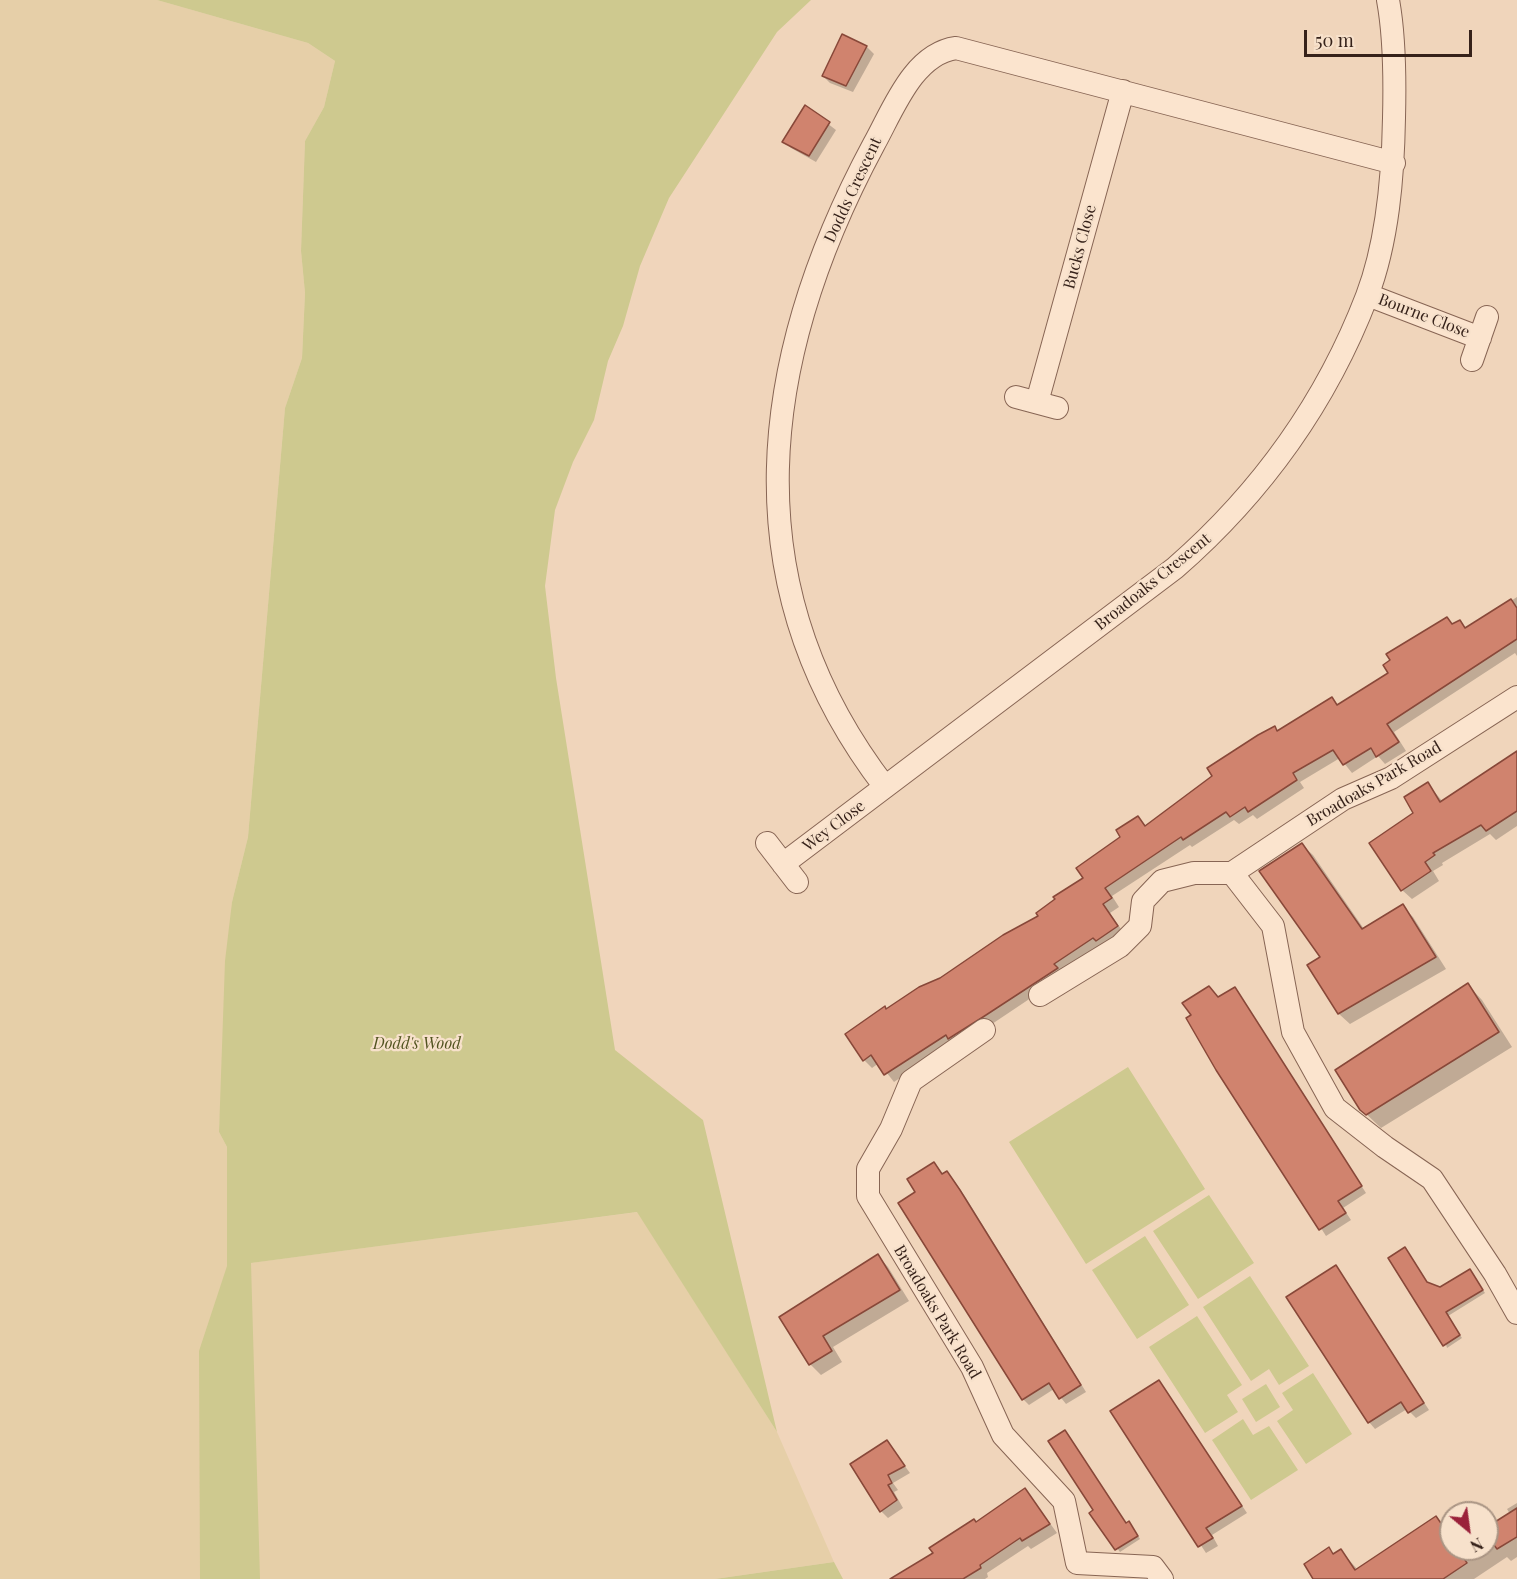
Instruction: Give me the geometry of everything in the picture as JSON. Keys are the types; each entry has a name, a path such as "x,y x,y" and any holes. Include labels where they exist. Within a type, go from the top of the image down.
{"street":[{"name":"Broadoaks Crescent","path":"885,787 1166,575 1208,539 1263,480 1307,418 1333,371 1368,295 1384,227 1394,163 1395,88 1388,0"},
{"name":"Dodds Crescent","path":"885,787 848,733 816,674 788,579 777,486 779,435 788,365 807,300 861,168 915,73 934,55 956,48 1394,163"},
{"name":"Bucks Close","path":"1037,402 1123,92"},
{"name":"Bourne Close","path":"1368,295 1483,328 1472,360"},
{"name":"Broadoaks Park Road","path":"1232,873 1343,799 1391,778 1517,697"},
{"name":"Wey Close","path":"783,864 885,787"},
{"path":"767,843 797,882"},
{"path":"1040,995 1120,946 1140,926 1143,901 1162,880 1194,873 1232,873 1273,926 1293,1032 1335,1108 1384,1147 1432,1179 1495,1274 1517,1313"},
{"name":"Broadoaks Park Road","path":"984,1030 911,1081 891,1129 868,1170 868,1196 972,1367 1003,1435 1064,1501 1077,1563 1153,1567 1162,1579"}],"shaded area":[{"path":"0,0 157,0 308,43 335,61 324,107 305,141 301,251 305,293 302,358 285,408 248,837 232,902 219,1132 227,1147 227,1266 638,1212 777,1432 834,1562 715,1579 0,1579"}],"green space":[{"name":"Dodd's Wood","path":"157,0 811,0 777,32 669,198 640,266 623,326 608,361 594,420 573,462 555,510 545,586 556,678 615,1050 703,1120 777,1432 637,1212 251,1263 260,1579 200,1579 199,1351 227,1266 227,1147 219,1132 225,961 232,902 248,837 285,408 302,358 305,293 301,251 305,141 324,107 335,61 308,43"},
{"path":"1128,1067 1205,1189 1086,1264 1009,1142"},
{"path":"1209,1195 1254,1263 1198,1299 1153,1231"},
{"path":"1145,1236 1189,1305 1137,1339 1092,1270"},
{"path":"1250,1276 1309,1366 1279,1385 1269,1369 1251,1381 1203,1307"},
{"path":"1197,1316 1242,1385 1227,1395 1238,1412 1205,1433 1149,1347"},
{"path":"1313,1373 1352,1434 1306,1464 1277,1421 1293,1410 1282,1393"},
{"path":"1266,1384 1280,1407 1256,1422 1242,1399"},
{"path":"1243,1419 1253,1435 1269,1426 1298,1470 1251,1500 1212,1440"},
{"path":"834,1562 843,1579 715,1579"}],"building":[{"path":"842,34 867,46 846,86 822,76"},
{"path":"805,105 830,122 809,156 782,142"},
{"path":"1511,599 1517,608 1517,639 1387,724 1399,742 1376,757 1371,748 1343,765 1333,750 1293,773 1297,780 1248,812 1245,807 1230,817 1226,812 1183,840 1181,837 1105,888 1112,898 1103,904 1118,926 1096,941 1093,938 1054,964 1058,968 983,1017 948,1039 946,1035 884,1075 871,1055 863,1061 845,1034 885,1006 886,1009 919,987 940,978 1003,935 1038,916 1036,913 1055,899 1053,897 1083,878 1076,868 1120,837 1116,830 1138,816 1145,826 1212,776 1207,768 1258,735 1275,726 1277,731 1332,697 1337,705 1388,673 1383,665 1390,660 1386,654 1447,617 1452,624 1460,620 1465,628"},
{"path":"1517,751 1517,811 1486,831 1481,825 1433,853 1435,855 1425,862 1431,871 1401,891 1369,843 1413,813 1404,797 1428,782 1440,802"},
{"path":"1302,843 1362,929 1403,904 1436,957 1338,1014 1307,965 1320,957 1259,871"},
{"path":"1468,983 1499,1032 1366,1115 1360,1110 1335,1070"},
{"path":"1209,986 1218,997 1235,987 1362,1186 1338,1201 1346,1213 1319,1230 1216,1070 1186,1018 1191,1015 1182,1003"},
{"path":"934,1162 942,1174 947,1171 960,1190 1081,1385 1059,1399 1049,1383 1022,1400 898,1203 915,1192 907,1179"},
{"path":"1405,1247 1427,1282 1440,1287 1470,1269 1483,1290 1446,1312 1460,1335 1443,1346 1388,1258"},
{"path":"878,1254 900,1290 823,1336 832,1351 809,1365 779,1317"},
{"path":"1336,1265 1424,1403 1408,1413 1401,1402 1368,1423 1286,1297"},
{"path":"1159,1380 1242,1506 1206,1528 1213,1538 1198,1547 1110,1411"},
{"path":"1065,1430 1126,1523 1129,1521 1138,1536 1115,1550 1089,1513 1093,1510 1048,1441"},
{"path":"887,1440 905,1466 888,1475 892,1483 888,1485 897,1500 880,1512 850,1464"},
{"path":"1025,1488 1050,1524 1022,1541 1020,1538 963,1579 890,1579 933,1553 929,1548 974,1519 976,1522"},
{"path":"1517,1508 1517,1537 1499,1548 1499,1519"},
{"path":"1436,1516 1439,1520 1439,1561 1466,1561 1467,1563 1443,1579 1313,1579 1304,1564 1329,1547 1333,1554 1341,1549 1355,1570"}]}
